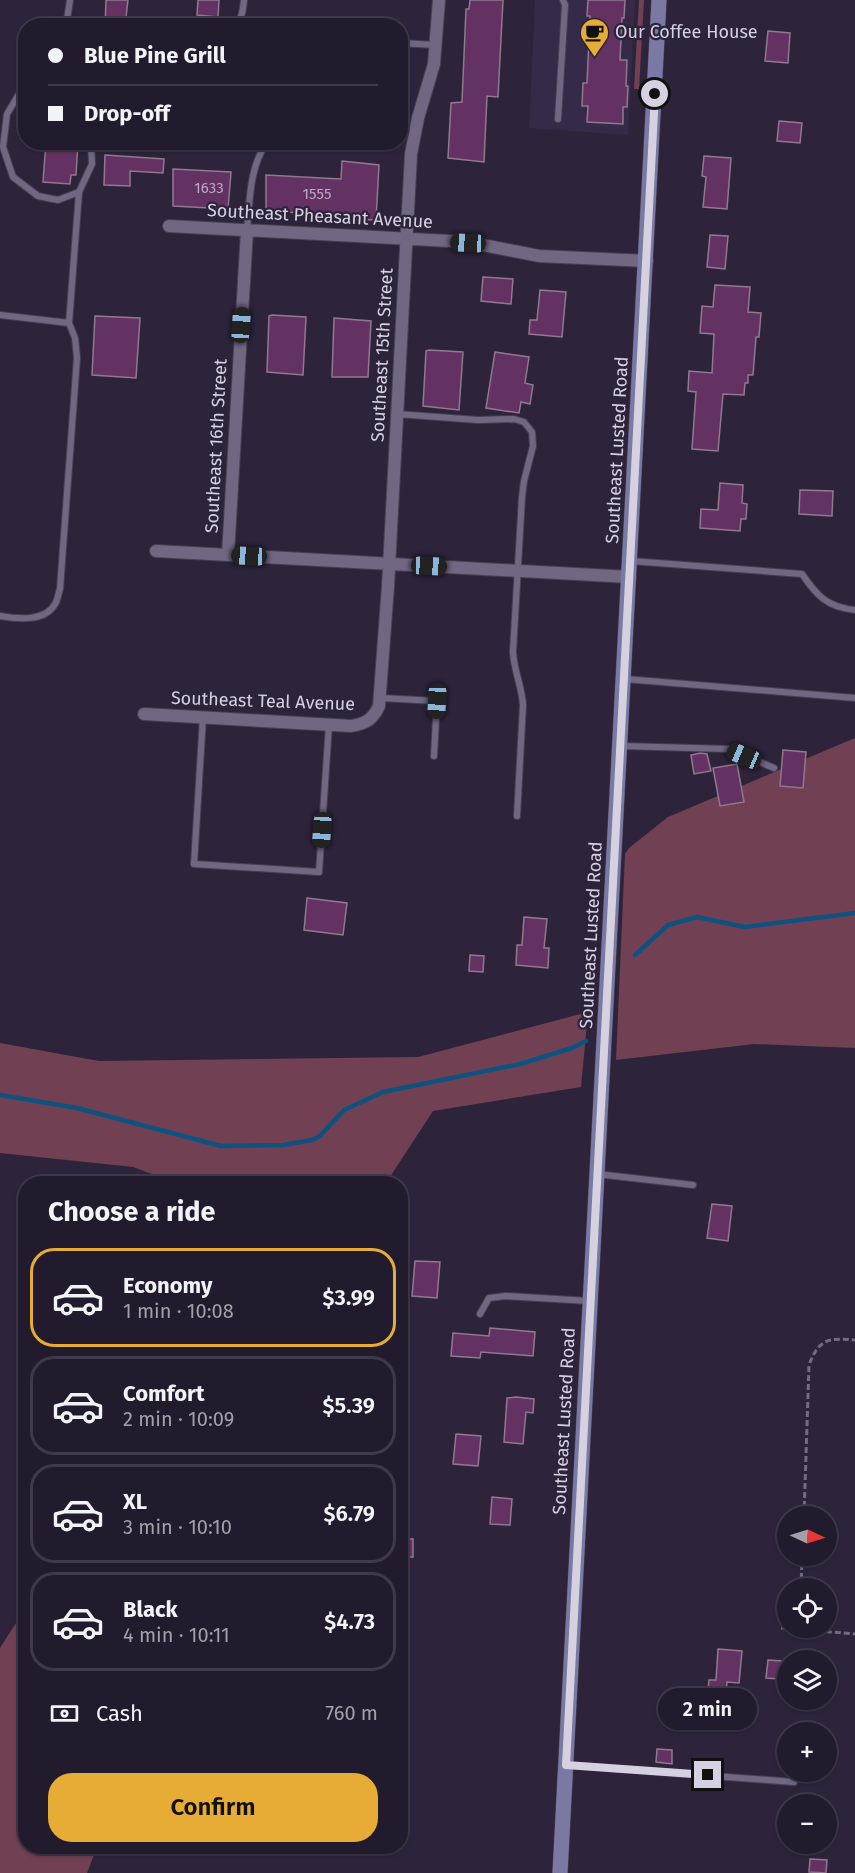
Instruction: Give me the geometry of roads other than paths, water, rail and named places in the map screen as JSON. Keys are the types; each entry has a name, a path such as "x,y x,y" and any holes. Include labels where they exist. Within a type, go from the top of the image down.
{"main road":[{"name":"Southeast Lusted Road","path":"560,1873 625,679 659,0"}],"street":[{"name":"Southeast 15th Street","path":"375,713 381,698 411,154 437,45 439,0"},
{"name":"Southeast Pheasant Avenue","path":"170,226 406,239 486,245 539,256 647,261"},
{"name":"Southeast 16th Street","path":"228,555 247,230"},
{"path":"156,551 630,578"},
{"name":"Southeast Teal Avenue","path":"144,714 360,724 372,718 375,713"}],"lane":[{"path":"67,18 70,0"},
{"path":"240,18 244,0"},
{"path":"558,119 565,6 563,0"},
{"path":"408,43 437,45"},
{"path":"18,95 7,114 3,147 13,177 38,196 58,200 79,192"},
{"path":"0,616 30,618 45,614 55,604 60,589 77,358 75,338 69,323 79,192 92,165 91,150"},
{"path":"247,230 254,167 261,150"},
{"path":"0,315 69,323"},
{"path":"397,414 478,420 514,419 525,422 532,432 533,446 524,481 513,652 523,705 517,816"},
{"path":"631,561 802,574 817,596 838,608 855,610"},
{"path":"625,679 855,698"},
{"path":"381,698 437,701 434,756"},
{"path":"203,717 194,864 319,872 329,724"},
{"path":"621,746 729,749 774,768"},
{"path":"597,1174 693,1185"},
{"path":"480,1314 489,1298 497,1297 590,1301"},
{"path":"566,1765 777,1781"}],"waterway":[{"path":"635,955 668,925 697,917 745,927 855,913"},
{"path":"0,1095 77,1108 221,1146 283,1145 312,1140 320,1136 344,1110 383,1092 520,1064 572,1048 586,1041"}],"place":[{"name":"Our Coffee House","path":"594,58"}]}
